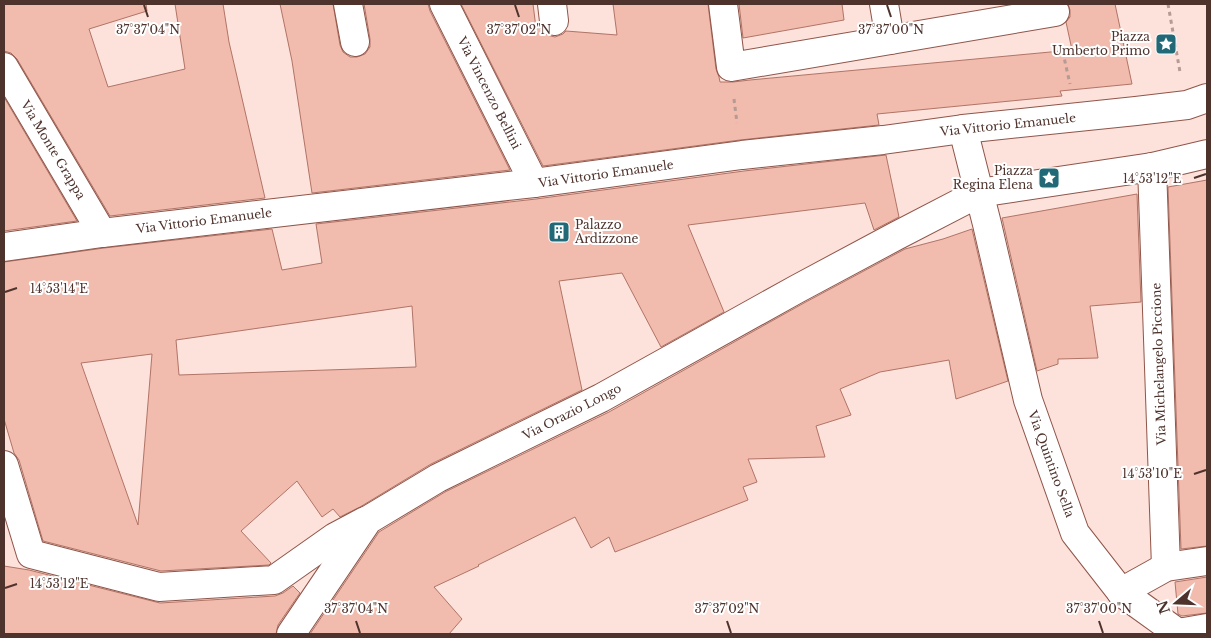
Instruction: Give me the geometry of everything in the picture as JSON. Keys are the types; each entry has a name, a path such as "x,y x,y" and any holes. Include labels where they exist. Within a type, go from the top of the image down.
{"street":[{"path":"348,4 355,42"},
{"name":"Via Vincenzo Bellini","path":"444,4 534,183"},
{"path":"723,4 730,67 887,21 1055,12"},
{"name":"Via Monte Grappa","path":"4,67 102,233"},
{"name":"Via Vittorio Emanuele","path":"4,247 102,233 534,183 742,155 1187,105 1207,98"},
{"name":"Via Quintino Sella","path":"963,129 1028,400 1075,532 1121,592 1178,633 1207,628"},
{"name":"Via Orazio Longo","path":"291,634 368,520 438,478 601,398 797,288 896,236 979,193 1152,179 1207,154"},
{"name":"Via Michelangelo Piccione","path":"1152,179 1166,567"},
{"path":"4,464 31,554 159,588 274,580 335,538 368,520"},
{"path":"1121,592 1166,567 1207,561"}],"path":[{"path":"1168,4 1180,72"},
{"path":"1055,12 1077,117"},
{"path":"730,67 742,155"}],"building":[{"path":"4,4 146,4 147,11 89,29 108,87 185,69 175,4 223,4 229,42 265,198 110,216 17,59 11,53 4,51"},
{"path":"280,4 333,4 340,45 343,52 350,57 357,57 365,54 370,47 364,4 428,4 510,170 312,193 292,61"},
{"path":"461,4 533,4 536,28 541,28 547,35 555,37 566,31 617,35 613,4 708,4 716,69 720,82 733,82 1072,50 1066,22 1070,17 1068,4 1115,4 1132,84 1060,91 1062,96 877,114 879,125 740,140 543,166"},
{"path":"739,4 842,4 844,20 743,38"},
{"path":"4,97 77,221 4,231"},
{"path":"886,155 899,217 874,230 865,203 688,225 724,312 661,347 622,273 559,281 582,390 431,464 340,517 333,509 322,517 297,481 241,531 271,563 269,565 161,571 43,541 19,460 14,453 4,419 4,262 104,248 272,229 282,270 322,263 316,224 536,199 744,171","holes":["412,306 416,367 179,375 176,340","152,354 138,525 81,363"]},
{"path":"1207,180 1207,546 1181,549 1168,187"},
{"path":"1137,194 1141,302 1090,306 1098,358 1058,359 1058,364 1037,371 1002,218"},
{"path":"972,229 1008,381 956,399 949,360 880,372 840,389 851,415 816,426 825,457 748,459 757,482 743,487 748,500 615,552 609,537 591,548 575,517 434,587 462,619 449,634 310,634 379,532 445,492 609,412 905,249"},
{"path":"4,566 29,570 160,603 275,596 293,586 300,593 278,625 276,634 4,634"},
{"path":"1207,577 1207,613 1182,616 1178,614 1175,582"}],"place":[{"name":"Piazza Umberto Primo","path":"1166,44"},
{"name":"Piazza Regina Elena","path":"1049,178"},
{"name":"Palazzo Ardizzone","path":"559,232"}]}
